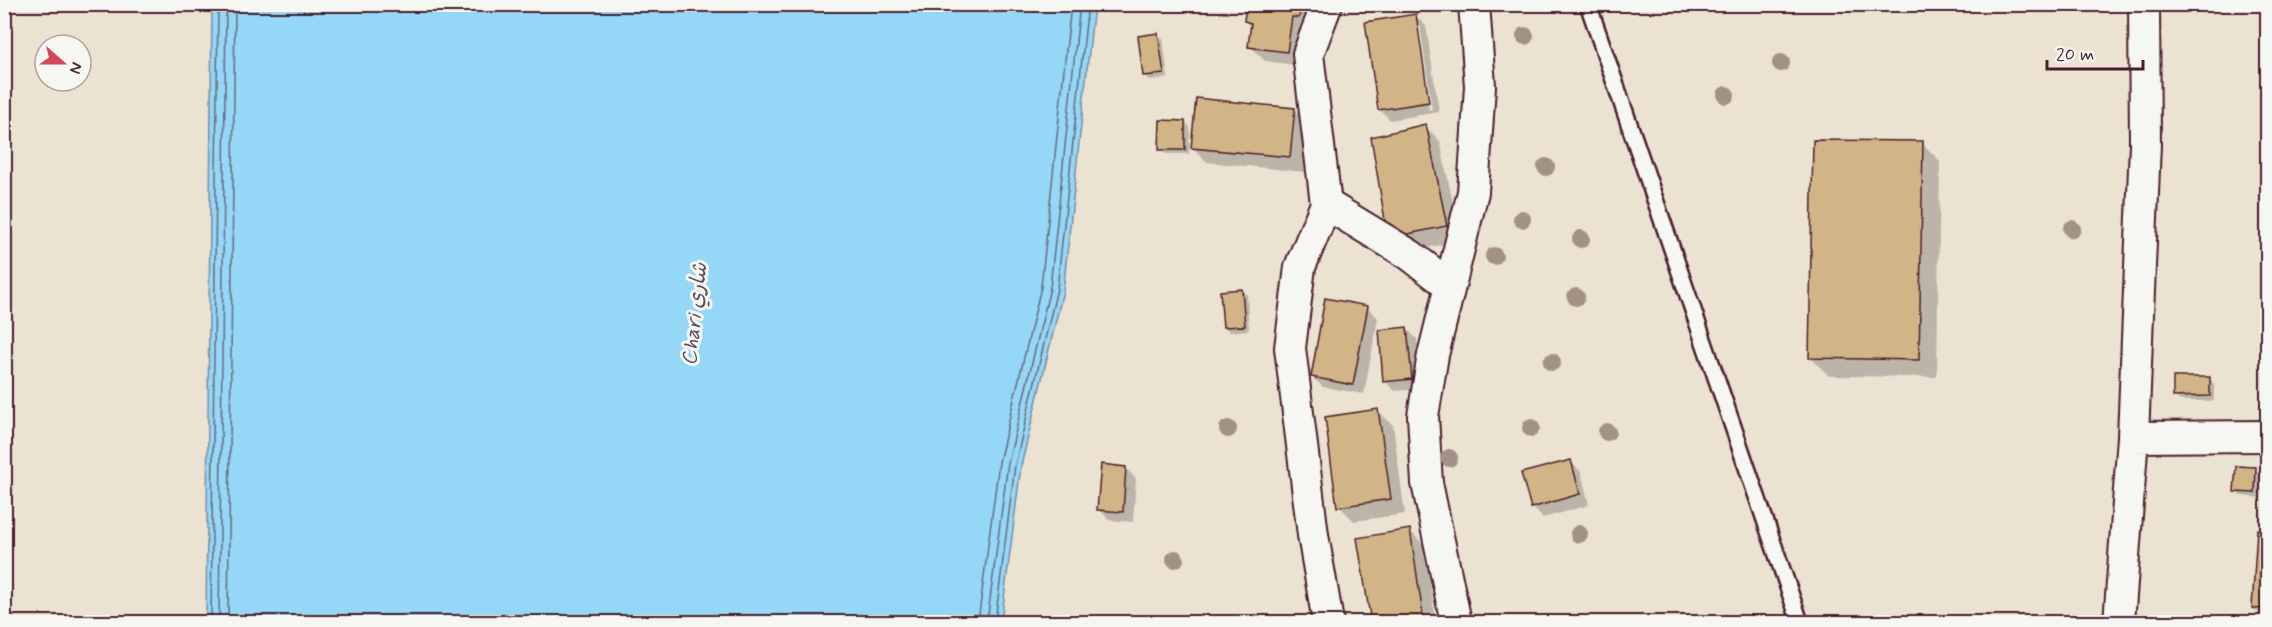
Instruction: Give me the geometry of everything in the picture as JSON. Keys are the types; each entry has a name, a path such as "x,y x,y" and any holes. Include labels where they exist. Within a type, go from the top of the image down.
{"street":[{"path":"1327,4 1308,54 1326,204 1300,267 1290,348 1310,512 1329,622"},
{"path":"1456,622 1427,483 1423,416 1433,355 1473,192 1480,86 1474,4"},
{"path":"2119,622 2133,436 2145,144 2144,4"},
{"path":"1326,204 1410,255 1449,285"},
{"path":"2133,436 2268,436"}],"lane":[{"path":"1588,4 1800,622"}],"water":[{"name":"Chari شاري","path":"212,5 1094,5 1063,291 1021,466 1001,622 206,622"}],"building":[{"path":"1246,4 1301,4 1299,18 1292,17 1287,52 1248,47 1251,23 1244,21"},
{"path":"1416,14 1429,102 1378,110 1365,22"},
{"path":"1158,33 1164,74 1143,76 1138,36"},
{"path":"1196,98 1295,108 1290,157 1191,148"},
{"path":"1160,120 1185,121 1185,150 1159,150"},
{"path":"1426,124 1447,226 1388,238 1371,137"},
{"path":"1813,140 1923,141 1919,360 1809,358"},
{"path":"1242,289 1245,326 1223,327 1220,291"},
{"path":"1325,298 1368,306 1353,385 1311,377"},
{"path":"1407,327 1412,379 1383,382 1379,330"},
{"path":"2173,377 2210,377 2210,396 2173,397"},
{"path":"1378,409 1391,499 1337,507 1325,417"},
{"path":"1571,460 1580,494 1531,508 1521,473"},
{"path":"1101,464 1126,467 1123,512 1097,510"},
{"path":"2236,466 2256,467 2255,493 2234,492"},
{"path":"1410,529 1424,622 1371,622 1357,538"},
{"path":"2257,529 2268,530 2268,610 2252,608"}]}
